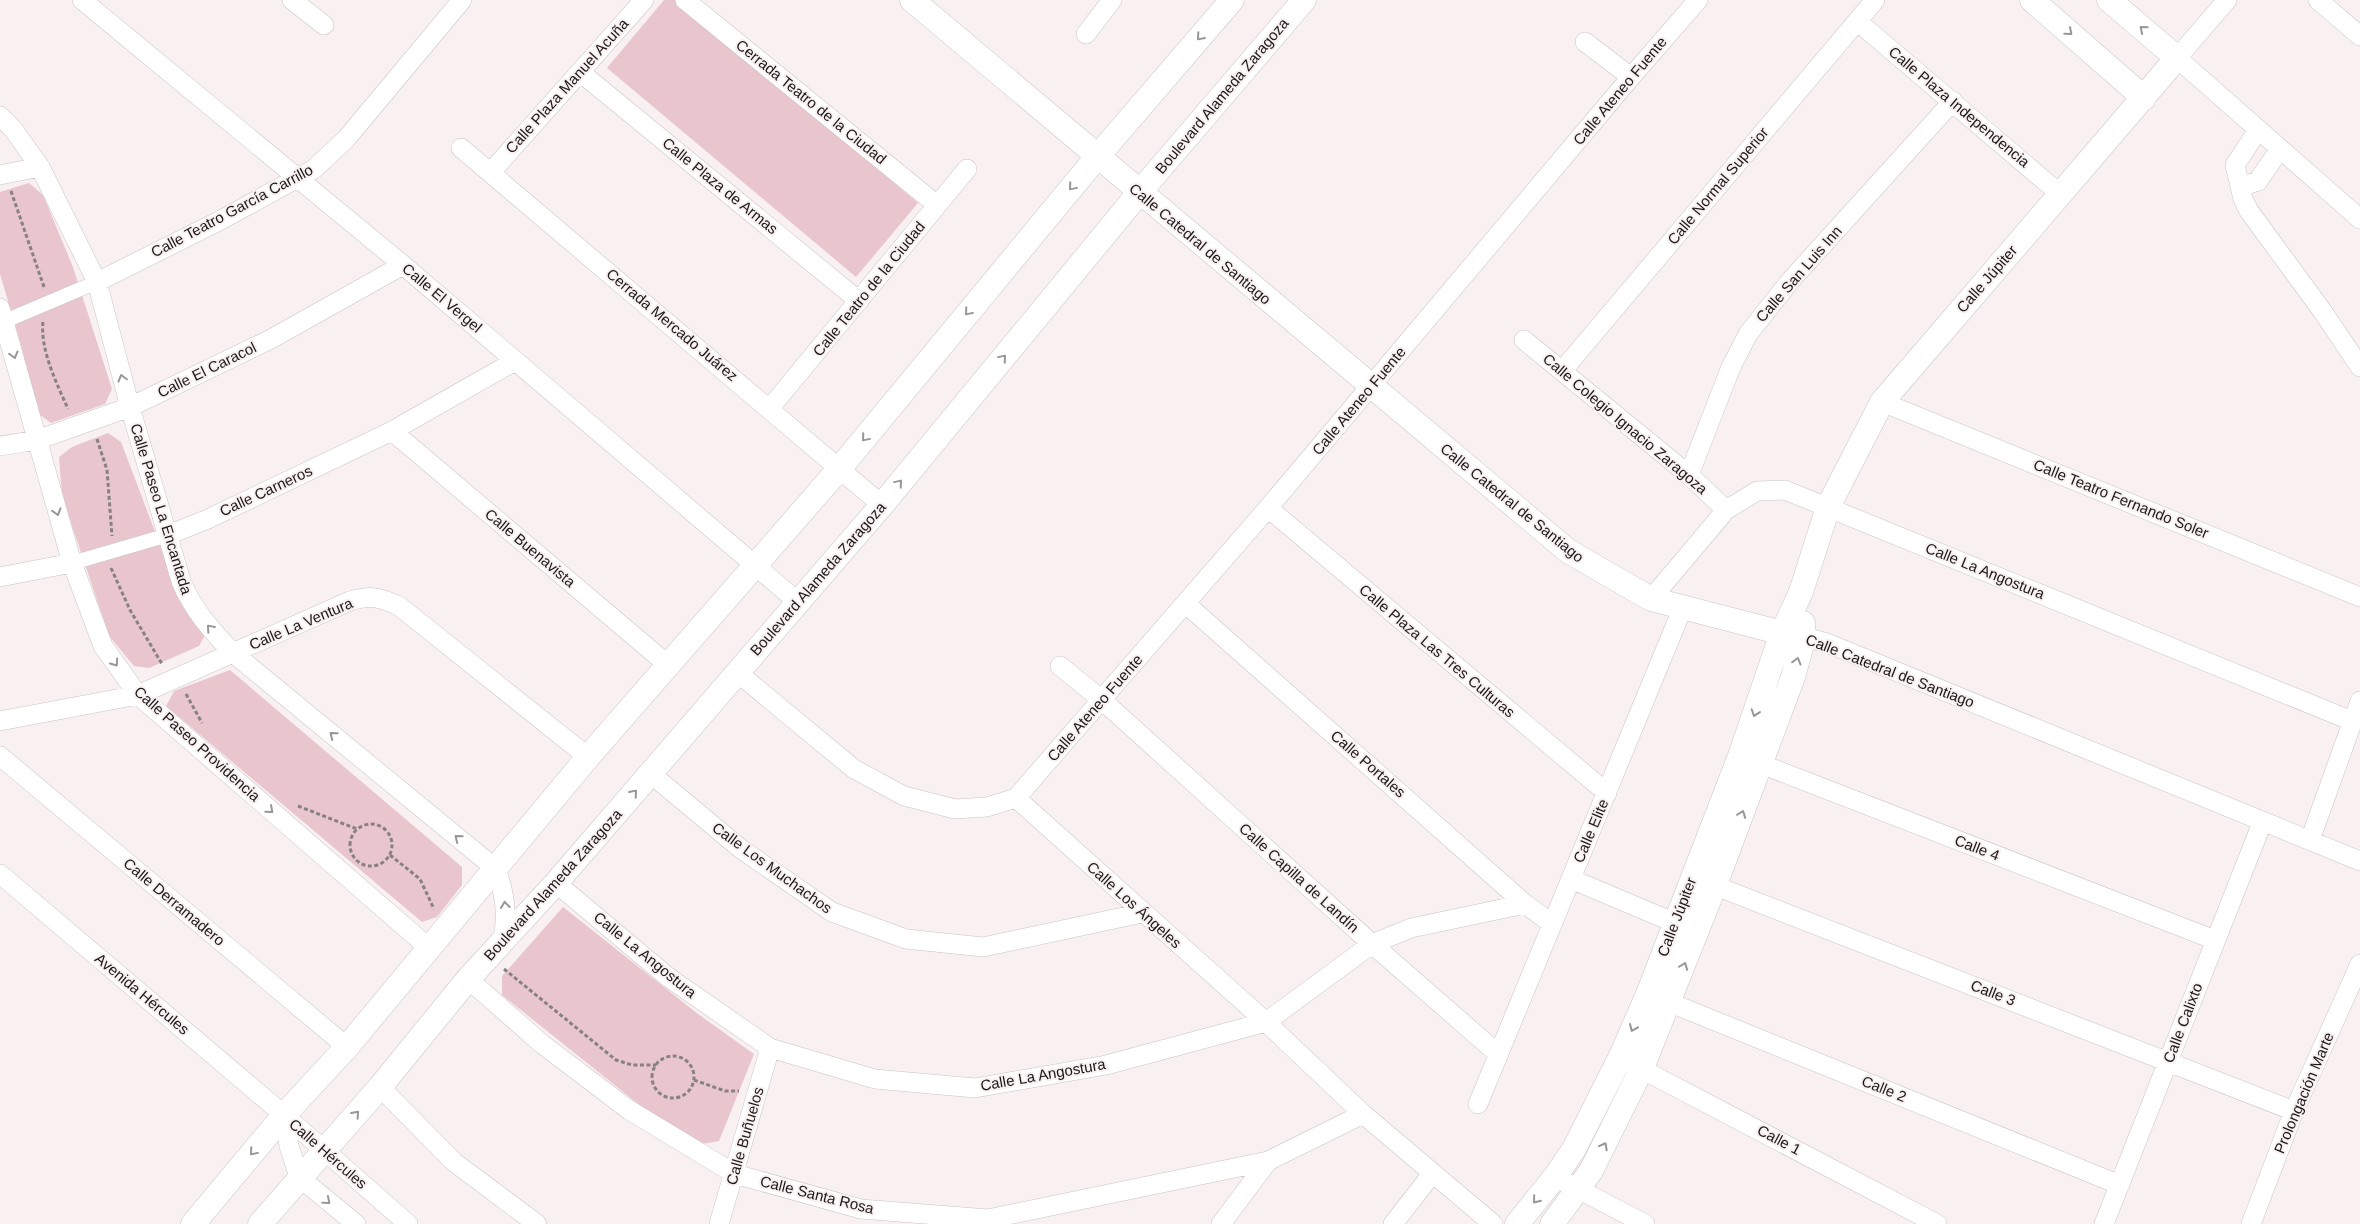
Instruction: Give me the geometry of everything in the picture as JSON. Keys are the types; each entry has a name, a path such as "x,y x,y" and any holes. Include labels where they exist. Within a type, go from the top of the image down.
{"street":[{"name":"Calle El Vergel","path":"82,0 403,265 798,602"},
{"path":"292,0 324,26"},
{"name":"Calle Teatro García Carrillo","path":"2,317 47,303 97,282 297,179 331,155 462,0"},
{"name":"Calle Plaza Manuel Acuña","path":"491,172 644,0"},
{"name":"Cerrada Teatro de la Ciudad","path":"685,0 937,205"},
{"name":"Calle Catedral de Santiago","path":"912,0 1139,193 1568,552 1651,599 1827,644 2262,823 2310,840 2360,861"},
{"path":"1086,34 1112,0"},
{"path":"193,1224 284,1115 347,1048 588,757 840,468 1097,157 1232,0"},
{"name":"Boulevard Alameda Zaragoza","path":"260,1224 380,1087 468,979 556,883 882,505 1139,193 1304,0"},
{"name":"Calle Ateneo Fuente","path":"1016,798 1186,604 1698,0"},
{"name":"Calle Normal Superior","path":"1562,371 1874,0"},
{"path":"2032,0 2144,98"},
{"path":"2109,0 2360,219"},
{"name":"Calle Júpiter","path":"1552,1224 1591,1172 1616,1124 1670,1002 1686,927 1693,877 1792,678 1793,635 1801,592 1828,507 1882,402 2228,0"},
{"path":"2318,0 2360,36"},
{"name":"Calle Plaza Independencia","path":"1857,21 2060,194"},
{"path":"1585,42 1631,77"},
{"name":"Calle Plaza de Armas","path":"580,72 859,301"},
{"name":"Calle San Luis Inn","path":"1689,475 1731,367 1748,334 1791,280 1953,101"},
{"name":"Calle Paseo La Encantada","path":"0,116 13,129 40,167 97,282 130,407 188,598 211,630 234,653 496,869"},
{"path":"2258,130 2235,164 2240,187 2249,211 2323,312 2360,367"},
{"name":"Cerrada Mercado Juárez","path":"461,148 770,408 882,505"},
{"path":"2240,187 2258,181 2280,149"},
{"path":"2,175 40,167"},
{"name":"Calle Teatro de la Ciudad","path":"770,408 967,169"},
{"name":"Calle El Caracol","path":"0,446 37,440 130,407 271,339 403,265"},
{"path":"2323,312 2360,342"},
{"name":"Calle Paseo Providencia","path":"2,317 72,563 103,646 138,695 436,941"},
{"name":"Calle Colegio Ignacio Zaragoza","path":"1524,340 1689,475 1726,510"},
{"name":"Calle Carneros","path":"0,577 72,563 108,553 168,535 208,519 392,431 516,361"},
{"name":"Calle Teatro Fernando Soler","path":"1882,402 2360,597"},
{"name":"Calle Buenavista","path":"392,431 668,665"},
{"name":"Calle La Angostura","path":"1651,599 1726,510 1757,491 1785,490 2352,721"},
{"name":"Calle Plaza Las Tres Culturas","path":"1268,508 1607,793"},
{"name":"Calle La Ventura","path":"0,721 138,695 350,601 364,597 380,598 399,606 588,757"},
{"name":"Calle Portales","path":"1186,604 1525,904 1551,923"},
{"name":"Calle Elite","path":"1478,1104 1497,1053 1683,607"},
{"name":"Calle Capilla de Landín","path":"1060,666 1102,700 1372,944 1497,1053"},
{"path":"738,673 854,769 904,796 955,809 987,807 1016,798"},
{"path":"2310,840 2360,701"},
{"name":"Calle Derramadero","path":"0,756 347,1048"},
{"name":"Calle Júpiter","path":"1517,1224 1555,1177 1574,1149 1620,1058 1648,994 1686,927 1715,885 1751,760"},
{"name":"Calle 4","path":"1751,760 2215,940"},
{"name":"Calle Los Muchachos","path":"651,774 741,849 832,912 906,939 983,947 1142,913"},
{"name":"Calle Los Ángeles","path":"1016,798 1142,913 1266,1022 1363,1114 1493,1224"},
{"name":"Calle Calixto","path":"2104,1224 2262,823"},
{"path":"495,949 506,926 506,906 503,887 496,869"},
{"name":"Avenida Hércules","path":"0,874 284,1115"},
{"name":"Calle 3","path":"1693,877 2294,1111"},
{"path":"1571,879 1686,927"},
{"name":"Calle La Angostura","path":"556,883 668,977 770,1048 875,1079 975,1088 1106,1065 1266,1022 1372,944 1411,928 1525,904"},
{"name":"Prolongación Marte","path":"2251,1224 2294,1111 2360,964"},
{"name":"Calle Santa Rosa","path":"468,979 542,1044 630,1110 734,1174 859,1216 988,1221 1268,1161 1363,1114"},
{"name":"Calle 2","path":"1648,994 2120,1185"},
{"name":"Calle Buñuelos","path":"719,1224 770,1048"},
{"name":"Calle 1","path":"1620,1058 1936,1224"},
{"path":"380,1087 454,1162 537,1224"},
{"name":"Calle Hércules","path":"284,1115 408,1224"},
{"name":"Calle Hércules","path":"284,1115 289,1146 300,1178"},
{"path":"1221,1224 1268,1161"},
{"path":"1393,1224 1432,1174"},
{"path":"1555,1177 1645,1224"},
{"path":"300,1178 356,1224"}],"path":[{"path":"2,175 47,303 42,330 60,391 84,424 107,470 111,504 108,553 130,610 171,681 189,697 202,724"},
{"path":"290,803 357,829"},
{"path":"370,824 384,828 392,841 390,855 386,861 374,867 360,864 351,854 349,848 352,835 357,829 370,824"},
{"path":"390,855 420,880 432,903 436,941"},
{"path":"495,949 616,1060 632,1064 656,1065"},
{"path":"667,1057 681,1057 692,1066 694,1080 688,1092 683,1096 669,1098 658,1091 652,1078 656,1065 667,1057"},
{"path":"694,1080 725,1090 758,1091"}],"shaded area":[{"path":"664,0 677,0 918,203 856,277 607,68"},
{"path":"29,183 43,195 73,267 112,389 105,404 51,423 37,413 22,348 0,274 0,192"},
{"path":"108,433 121,442 175,584 205,635 199,646 149,668 134,666 109,636 62,496 59,457 72,447"},
{"path":"230,670 462,867 462,885 437,917 422,922 166,706 174,691"},
{"path":"563,907 698,1014 754,1054 719,1141 702,1144 677,1135 502,995 502,976"}]}
